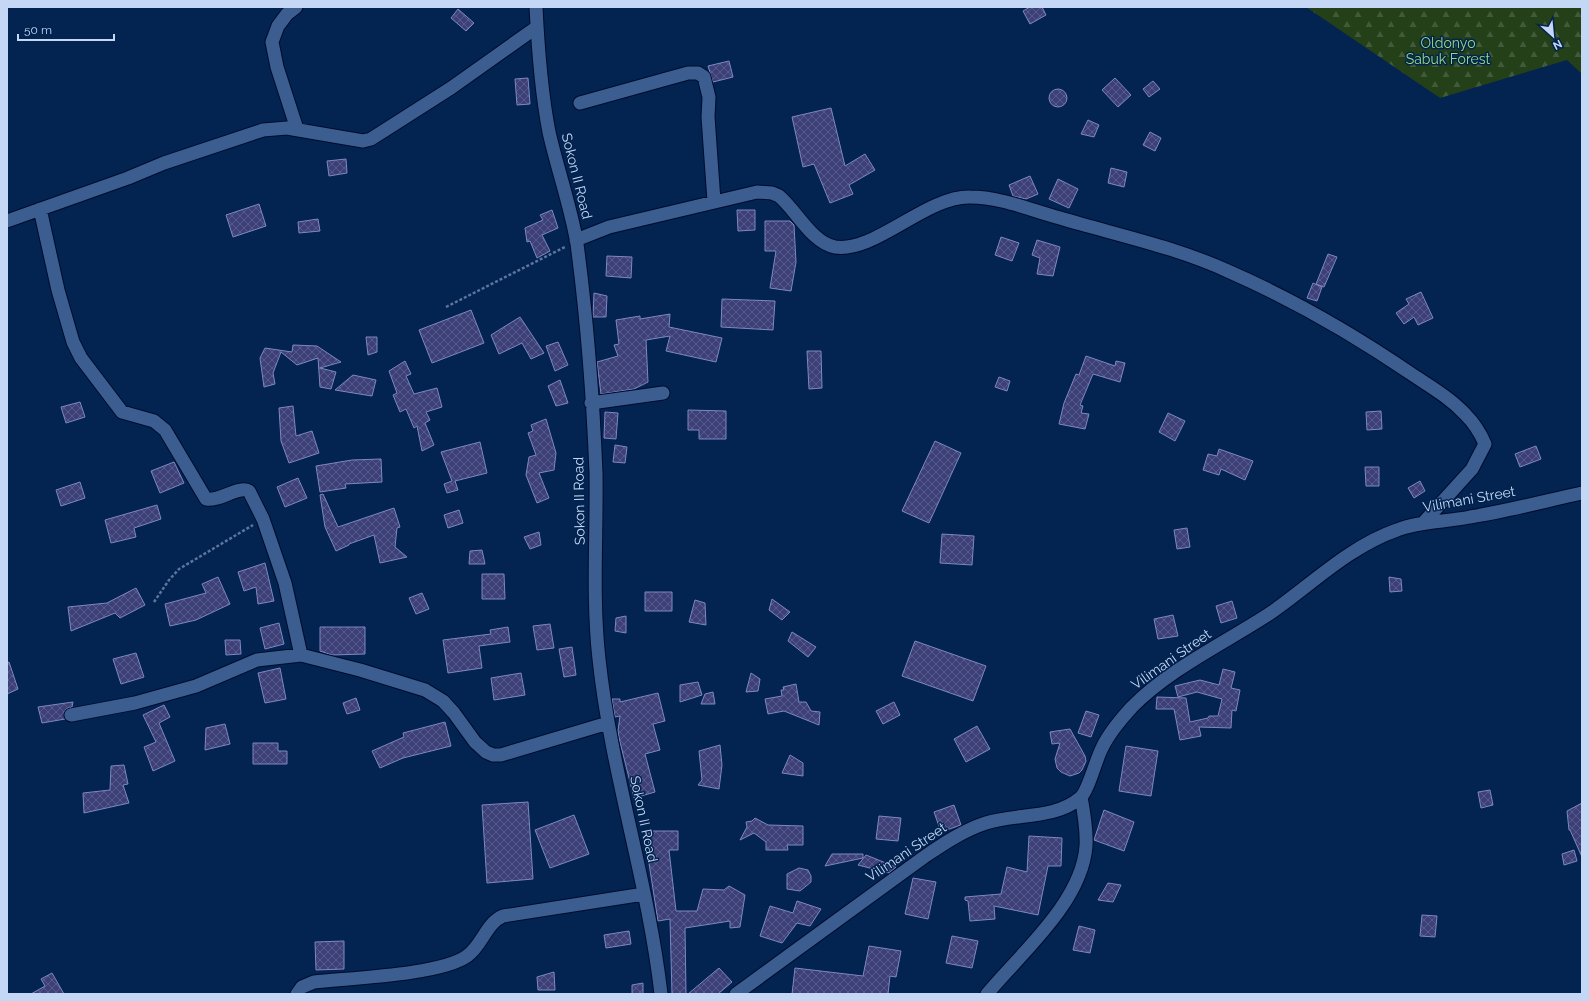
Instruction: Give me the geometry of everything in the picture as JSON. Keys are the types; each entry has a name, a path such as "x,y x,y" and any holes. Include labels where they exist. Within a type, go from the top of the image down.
{"street":[{"path":"296,7 287,14 278,26 272,42 277,67 297,129"},
{"name":"Sokon II Road","path":"536,7 549,130 576,240 592,404 596,473 595,619 602,683 608,723 655,947 661,994"},
{"path":"7,221 128,178 164,163 263,130 276,128 297,129 363,141 371,139 452,88 537,27"},
{"path":"580,103 688,73 698,73 704,77 709,97 708,117 714,201"},
{"path":"576,240 609,227 757,192 772,193 786,201 822,242 834,247 850,247 866,242 899,224 954,199 967,197 986,198 1008,202 1146,241 1230,271 1373,348 1450,400 1465,413 1480,431 1485,444 1472,469 1424,522"},
{"path":"40,209 58,290 73,342 81,358 122,412 154,421 165,430 206,499 212,499 247,490 253,497 264,519 285,583 301,655"},
{"path":"592,404 663,393"},
{"name":"Vilimani Street","path":"736,994 924,857 947,842 985,823 1008,817 1046,813 1067,806 1081,797 1088,786 1092,770 1103,746 1116,726 1133,706 1158,685 1204,653 1254,624 1354,553 1396,530 1424,522 1470,517 1582,493"},
{"path":"71,715 135,702 196,686 257,660 301,655 360,670 425,690 443,700 475,742 486,752 493,755 501,755 608,723"},
{"path":"987,994 1068,900 1077,882 1084,863 1086,846 1081,797"},
{"path":"297,994 302,987 314,982 434,968 458,961 474,950 493,923 503,916 644,894"}],"path":[{"path":"446,307 576,240"},
{"path":"154,602 169,580 179,569 264,519"}],"green space":[{"name":"Oldonyo Sabuk Forest","path":"1306,7 1582,7 1582,74 1567,60 1440,98"}],"building":[{"path":"1030,7 1042,7 1046,15 1030,24 1023,11"},
{"path":"458,9 474,23 466,31 451,18"},
{"path":"729,61 733,77 713,82 708,66"},
{"path":"528,78 530,104 517,105 515,79"},
{"path":"1115,78 1131,95 1118,107 1102,90"},
{"path":"1153,81 1160,89 1149,97 1143,89"},
{"path":"1054,89 1062,89 1067,94 1065,105 1062,107 1054,107 1049,102 1049,94"},
{"path":"831,108 845,166 865,154 875,170 849,185 853,194 830,203 814,164 803,167 792,117"},
{"path":"1088,120 1099,125 1094,137 1081,134"},
{"path":"1150,132 1161,138 1155,151 1143,145"},
{"path":"346,159 347,173 329,176 327,161"},
{"path":"1111,168 1127,172 1124,187 1108,183"},
{"path":"1030,176 1038,194 1026,199 1013,196 1009,185"},
{"path":"1058,179 1078,189 1069,208 1049,199"},
{"path":"259,204 266,226 233,237 226,215"},
{"path":"552,210 558,228 542,235 550,251 537,258 530,241 527,242 525,228 543,220 540,215"},
{"path":"737,210 755,210 755,230 738,231"},
{"path":"318,219 320,231 299,233 298,222"},
{"path":"765,221 790,221 794,225 796,262 791,291 770,288 776,251 765,251"},
{"path":"1001,237 1019,243 1012,261 995,255"},
{"path":"1037,240 1060,247 1053,276 1037,274 1040,258 1032,255"},
{"path":"1328,254 1337,257 1324,287 1316,284"},
{"path":"607,256 632,257 631,278 606,276"},
{"path":"1313,283 1322,287 1317,301 1307,298"},
{"path":"1421,292 1433,318 1418,325 1414,317 1404,324 1396,313 1409,304 1406,299"},
{"path":"594,293 607,296 606,317 593,317"},
{"path":"722,299 775,301 773,330 721,327"},
{"path":"471,310 484,343 432,363 419,330"},
{"path":"670,314 669,327 722,338 716,362 666,351 670,336 646,340 648,382 634,389 601,394 597,362 618,356 614,345 619,344 616,320 640,316 640,319"},
{"path":"520,317 544,353 531,359 522,343 499,354 491,335"},
{"path":"366,337 377,337 377,352 368,355"},
{"path":"558,342 568,365 555,371 546,346"},
{"path":"293,345 317,346 341,362 320,368 336,372 331,389 320,387 318,358 297,365 281,352 273,373 275,384 264,387 260,358 265,348 292,352"},
{"path":"807,351 821,351 822,388 809,389"},
{"path":"1086,356 1115,366 1116,361 1125,363 1120,382 1093,374 1080,405 1083,406 1081,413 1089,414 1085,429 1059,424 1064,403 1076,374 1079,375"},
{"path":"405,361 411,374 406,376 414,394 437,388 442,407 426,412 430,420 425,423 434,445 422,451 417,426 414,428 406,409 400,412 393,395 397,393 389,371"},
{"path":"353,375 376,380 372,396 335,390"},
{"path":"999,377 1010,381 1007,391 995,387"},
{"path":"560,380 568,403 556,406 548,386"},
{"path":"80,402 85,417 66,423 61,407"},
{"path":"293,406 296,436 312,431 319,453 289,463 281,441 279,408"},
{"path":"688,410 726,411 726,439 699,439 699,430 688,430"},
{"path":"1381,411 1382,429 1367,430 1366,412"},
{"path":"605,412 618,413 616,439 604,438"},
{"path":"1168,413 1185,421 1175,441 1159,432"},
{"path":"546,419 556,453 554,470 539,473 549,498 537,503 526,475 529,457 536,455 528,433 533,431 531,425"},
{"path":"935,441 961,453 929,523 902,511"},
{"path":"480,442 487,473 455,481 458,490 447,493 444,484 452,481 441,452"},
{"path":"615,445 627,447 625,463 613,462"},
{"path":"1536,446 1541,459 1520,467 1515,454"},
{"path":"1219,449 1253,461 1245,480 1221,469 1219,475 1203,470 1208,454 1217,456"},
{"path":"381,459 382,482 345,484 346,488 320,492 316,466 352,460"},
{"path":"174,462 184,483 160,493 151,471"},
{"path":"1365,467 1379,467 1379,486 1366,486"},
{"path":"298,478 307,498 285,507 277,487"},
{"path":"1420,481 1425,491 1414,498 1408,488"},
{"path":"80,482 85,498 61,506 56,490"},
{"path":"323,494 338,527 394,508 400,527 397,528 395,547 407,557 380,563 374,535 349,544 336,551 325,527 320,495"},
{"path":"157,505 161,519 134,528 136,537 111,543 105,520"},
{"path":"459,510 463,523 448,528 444,515"},
{"path":"1187,528 1190,547 1177,549 1174,530"},
{"path":"539,532 541,545 530,549 524,537"},
{"path":"942,534 974,536 972,565 940,563"},
{"path":"482,550 485,564 469,564 470,551"},
{"path":"265,563 274,601 258,604 256,587 244,591 238,572"},
{"path":"482,574 504,574 505,599 482,599"},
{"path":"218,577 230,604 196,620 170,626 165,604 206,593 202,584"},
{"path":"1389,577 1401,579 1402,591 1390,592"},
{"path":"136,588 145,605 120,618 115,613 71,631 68,607 107,603"},
{"path":"645,592 672,592 672,611 645,611"},
{"path":"422,593 429,609 416,614 409,598"},
{"path":"772,599 790,612 782,620 769,610"},
{"path":"695,600 705,603 706,625 689,622"},
{"path":"1232,601 1237,618 1221,623 1216,606"},
{"path":"1173,615 1178,636 1158,639 1154,619"},
{"path":"626,616 626,633 615,631 616,618"},
{"path":"279,623 284,644 265,649 260,628"},
{"path":"550,624 554,648 537,650 533,626"},
{"path":"320,627 365,627 365,654 332,655 320,651"},
{"path":"508,627 510,642 479,646 482,668 448,673 443,640 491,634 490,630"},
{"path":"792,632 816,647 808,657 788,641"},
{"path":"225,640 240,640 241,654 226,655"},
{"path":"915,641 986,666 973,701 902,676"},
{"path":"572,647 576,675 564,677 559,649"},
{"path":"136,653 144,677 121,684 113,659"},
{"path":"9,662 18,689 7,694 7,663"},
{"path":"280,668 286,699 265,703 258,673"},
{"path":"1223,669 1235,672 1231,688 1240,690 1236,711 1232,710 1231,728 1199,727 1201,736 1180,740 1174,709 1156,709 1157,697 1186,698 1190,722 1208,718 1209,716 1218,716 1222,699 1197,692 1178,697 1175,686 1200,680 1219,685"},
{"path":"521,673 525,695 494,700 491,678"},
{"path":"751,673 760,679 758,691 746,692"},
{"path":"698,682 702,695 680,702 680,685"},
{"path":"796,684 799,702 806,702 811,711 820,712 819,725 784,711 768,714 765,699 782,696 781,690 784,690 783,687"},
{"path":"713,692 715,704 701,704 705,694"},
{"path":"658,693 665,721 653,724 660,750 645,754 655,792 634,798 618,731 620,716 615,717 612,699 620,699 620,702"},
{"path":"356,698 360,710 347,714 343,703"},
{"path":"73,702 72,707 66,709 64,712 65,719 42,723 38,707"},
{"path":"894,702 900,715 883,724 876,711"},
{"path":"164,705 170,717 159,723 175,761 153,771 144,747 156,742 143,715"},
{"path":"1086,711 1099,715 1091,737 1078,733"},
{"path":"445,722 451,746 403,758 380,768 372,751 404,737 403,733"},
{"path":"225,724 230,744 205,750 206,728"},
{"path":"977,726 990,749 966,762 954,739"},
{"path":"1070,729 1085,756 1086,761 1079,773 1070,776 1061,772 1057,768 1055,759 1060,743 1052,744 1050,732"},
{"path":"253,743 278,743 278,751 287,751 287,764 253,764"},
{"path":"720,745 722,765 719,789 698,785 702,780 699,751"},
{"path":"1126,746 1158,751 1151,796 1119,791"},
{"path":"790,755 803,763 803,776 782,773"},
{"path":"124,765 128,784 123,785 129,803 84,813 83,793 110,790 111,766"},
{"path":"1490,790 1493,805 1481,808 1478,792"},
{"path":"528,802 533,879 487,883 482,805"},
{"path":"1582,803 1582,857 1569,830 1567,811"},
{"path":"954,805 961,825 941,832 934,812"},
{"path":"1104,810 1134,822 1124,851 1094,840"},
{"path":"574,815 589,854 550,868 535,830"},
{"path":"879,816 901,818 898,841 876,839"},
{"path":"755,818 768,825 803,826 803,845 787,845 788,850 766,850 766,842 754,833 740,840 747,827 746,822 752,821"},
{"path":"649,831 678,831 678,850 669,850 676,911 697,911 703,889 724,890 729,886 745,895 740,927 730,928 730,921 685,928 686,994 672,994 670,919 658,921 648,857"},
{"path":"1029,836 1062,838 1061,866 1048,866 1038,915 994,906 995,919 970,921 968,901 965,900 965,897 1001,894 1007,867 1027,872"},
{"path":"1574,850 1577,861 1564,865 1562,854"},
{"path":"832,854 863,854 863,858 825,866"},
{"path":"866,855 896,867 889,873 858,865"},
{"path":"799,868 808,870 811,876 811,882 800,891 787,889 787,874"},
{"path":"913,878 936,882 928,919 905,914"},
{"path":"1108,883 1121,885 1113,902 1098,900"},
{"path":"797,901 821,909 810,926 797,923 782,943 760,936 770,906 793,913"},
{"path":"1422,915 1437,916 1435,937 1420,936"},
{"path":"1079,926 1095,930 1090,953 1073,950"},
{"path":"629,931 631,944 606,948 604,935"},
{"path":"952,936 978,941 972,968 946,963"},
{"path":"344,941 344,969 316,970 315,942"},
{"path":"869,946 901,951 896,977 890,976 888,994 792,994 795,968 863,976"},
{"path":"719,968 732,982 718,994 688,994"},
{"path":"554,972 555,990 538,990 537,977"},
{"path":"52,973 64,994 31,994 45,986 41,979"},
{"path":"643,983 643,994 632,994 632,985"}]}
